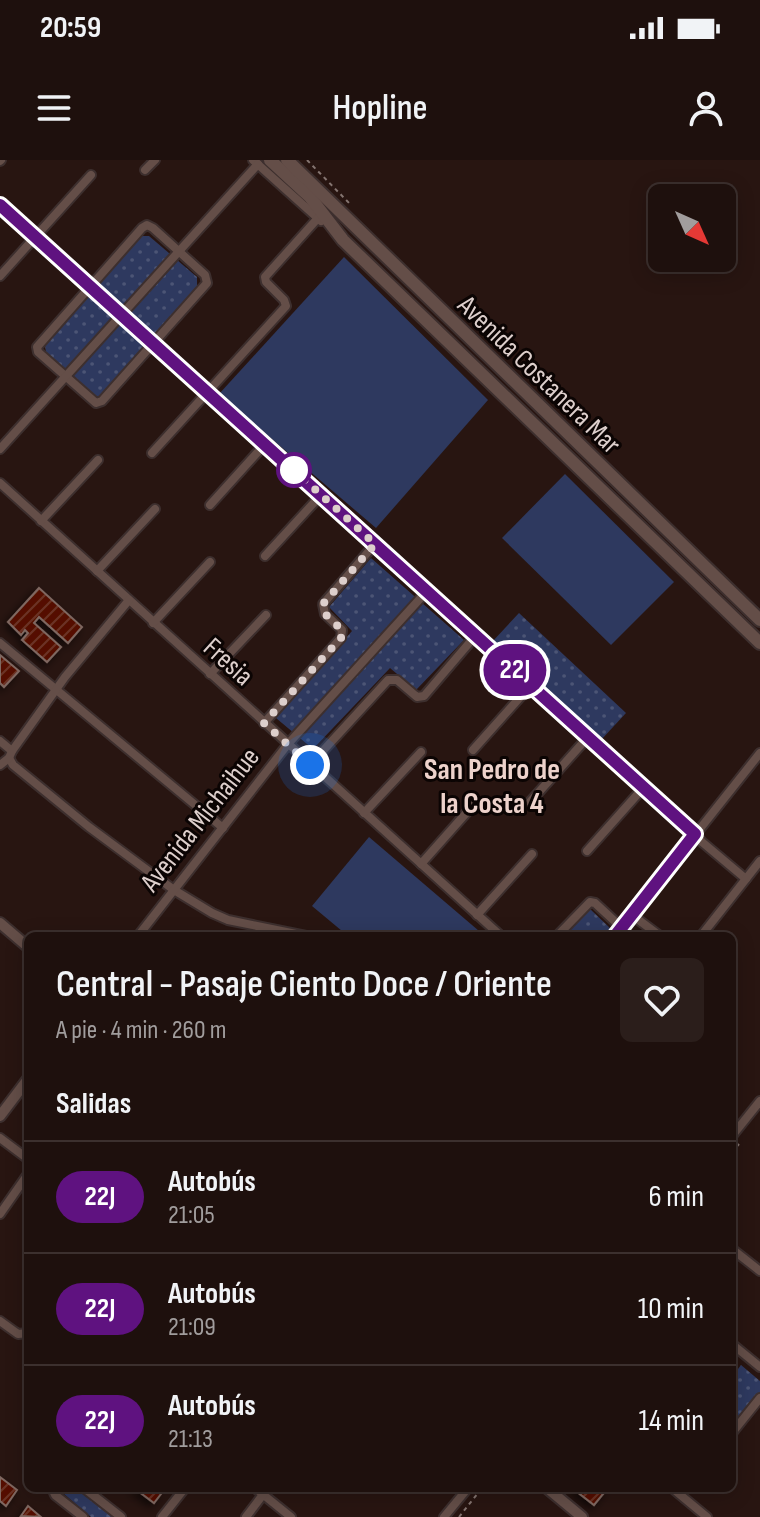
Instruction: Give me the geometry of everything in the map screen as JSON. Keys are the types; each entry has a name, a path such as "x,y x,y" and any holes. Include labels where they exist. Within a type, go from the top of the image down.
{"main road":[{"name":"Avenida Costanera Mar","path":"287,160 760,620"},
{"name":"Avenida Costanera Mar","path":"260,161 310,197 343,240 760,643"},
{"path":"553,444 565,432"}],"street":[{"path":"145,170 155,160"},
{"path":"0,449 260,161"},
{"name":"Avenida Costanera Mar","path":"260,161 343,240"},
{"path":"0,276 91,175"},
{"path":"0,205 746,879"},
{"path":"152,453 286,306 265,277 318,218"},
{"path":"144,226 153,228 179,251 205,275 207,283 100,403 65,377 38,352 37,347 90,286 144,226"},
{"path":"210,505 265,444"},
{"path":"41,521 98,460"},
{"name":"Fresia","path":"0,483 496,932"},
{"path":"265,556 321,495"},
{"path":"97,571 155,509"},
{"path":"264,723 341,638 342,630 325,614 323,604 375,544"},
{"path":"153,623 210,562"},
{"name":"Avenida Michaihue","path":"141,932 288,744 427,591"},
{"path":"0,765 55,690 129,600"},
{"path":"210,674 266,615"},
{"path":"310,765 388,680 397,680 417,697 424,696 476,635"},
{"path":"0,643 223,828"},
{"path":"473,750 531,685"},
{"path":"530,802 588,737"},
{"path":"0,741 10,754 13,765 61,806 174,890 220,918 287,932"},
{"path":"364,813 421,752"},
{"path":"561,932 590,902 595,903 618,932 760,753"},
{"path":"587,851 644,787"},
{"path":"421,864 476,802"},
{"path":"477,915 532,854"},
{"path":"704,932 760,861"},
{"path":"632,915 655,932"},
{"path":"0,923 24,944"},
{"path":"0,1116 24,1084"},
{"path":"736,1132 757,1112 760,1101"},
{"path":"0,1138 24,1156"},
{"path":"0,1214 24,1180"},
{"path":"736,1252 760,1271"},
{"path":"0,1321 24,1333"},
{"path":"736,1347 760,1367"},
{"path":"736,1428 760,1398"},
{"path":"55,1492 83,1517"},
{"path":"89,1492 121,1517"},
{"path":"162,1517 182,1492"},
{"path":"246,1517 265,1492"},
{"path":"267,1492 291,1517"},
{"path":"444,1517 465,1492"},
{"path":"552,1492 582,1517"},
{"path":"677,1492 707,1517"},
{"path":"682,1496 685,1492"}],"path":[{"path":"459,1517 479,1492"}],"shaded area":[{"path":"140,236 149,236 197,277 197,286 103,396 96,397 46,353 45,344"},
{"path":"344,257 488,400 376,528 219,394"},
{"path":"565,474 674,582 611,645 502,538"},
{"path":"371,558 464,640 416,690 390,668 313,749 276,718 352,631 329,607"},
{"path":"519,613 626,713 601,740 492,642"},
{"path":"369,837 479,931 343,932 312,906"},
{"path":"589,908 611,929 608,932 567,932"},
{"path":"741,1365 760,1381 760,1392 736,1422 736,1372"},
{"path":"62,1492 80,1492 112,1517 91,1517"}],"building":[{"path":"39,588 82,627 68,643 39,617 34,623 61,647 47,662 22,640 28,633 25,630 21,635 8,622"},
{"path":"0,655 19,671 4,687 0,683"},
{"path":"0,1477 17,1490 6,1506 0,1501"},
{"path":"139,1492 161,1494 154,1503"},
{"path":"577,1492 605,1492 594,1505"},
{"path":"28,1506 41,1517 21,1516"}],"bus line":[{"name":"22J","path":"0,205 695,834 618,932"}],"district":[{"name":"San Pedro de la Costa 4","path":"492,786"}],"route":[{"path":"294,470 375,544 323,604 325,614 341,627 341,638 264,723 310,765"}]}
